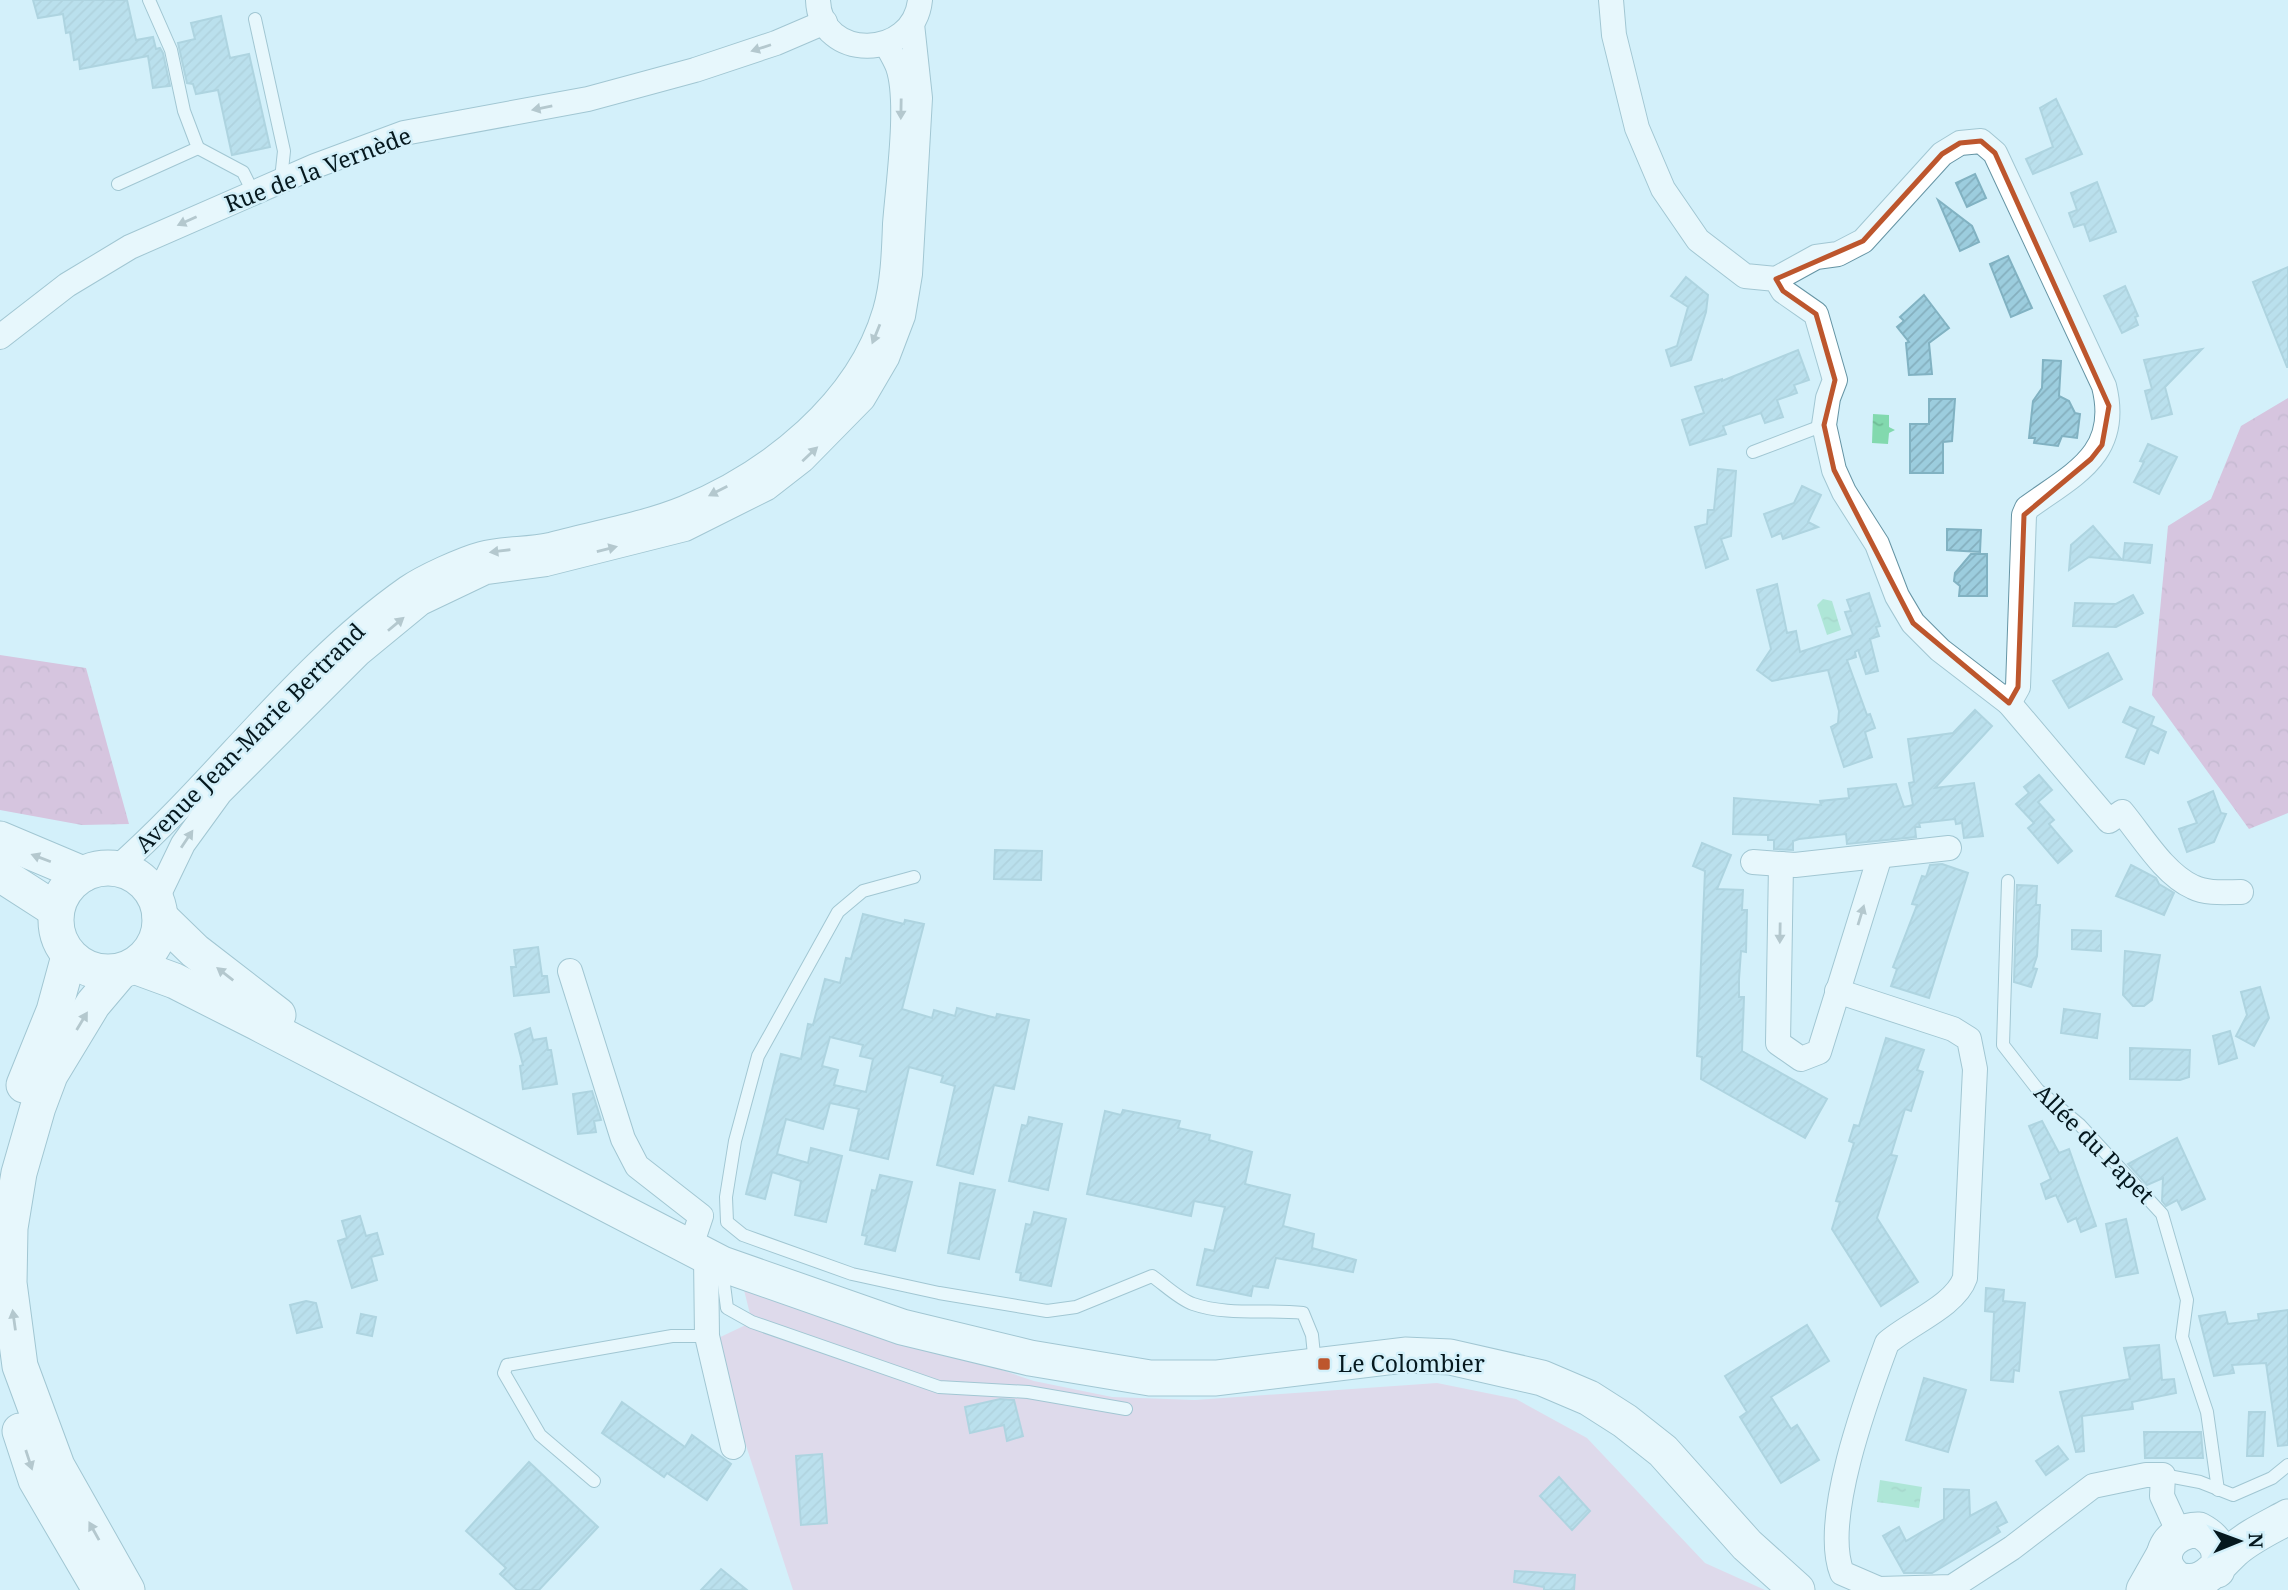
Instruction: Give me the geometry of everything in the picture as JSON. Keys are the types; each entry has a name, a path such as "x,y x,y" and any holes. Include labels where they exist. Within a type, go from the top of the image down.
{"main road":[{"path":"0,839 83,874"},
{"path":"356,1076 195,951 158,908 147,885 133,874 117,868 99,868 83,874 66,889 56,910 55,927 69,956 92,970 127,969 175,981 356,1076 706,1257 902,1327 1093,1371 1150,1378 1216,1378 1405,1355 1450,1357 1542,1378 1589,1398 1625,1421 1663,1451 1747,1545 1797,1590"},
{"path":"0,874 56,910"},
{"path":"127,1590 57,1465 20,1366 9,1283 10,1228 19,1172 50,1075 85,1016 127,969 154,945 158,908"},
{"path":"0,1172 23,1086 54,1011 69,956"},
{"path":"0,1372 36,1480 100,1590"},
{"path":"2144,1590 2288,1500"},
{"path":"2187,1561 2233,1550 2288,1517"}],"street":[{"path":"821,11 836,36 852,44 869,47 886,44 901,37 912,24 920,0"},
{"path":"1611,0 1614,35 1637,128 1663,189 1698,240 1745,276 1776,279 1816,257 1838,254 1863,241 1942,154 1960,143 1980,141 1995,153 2104,386 2109,406 2102,445 2091,459 2027,508 2024,516 2018,687 2009,702"},
{"name":"Rue de la Vernède","path":"0,337 67,285 130,247 281,179 404,133 587,99 695,70 776,43 821,11"},
{"name":"Avenue Jean-Marie Bertrand","path":"158,908 183,844 220,793 359,654 421,603 486,572 546,564 685,530 767,488 803,460 863,399 887,358 903,316 910,274 920,98 912,24"},
{"name":"Avenue Jean-Marie Bertrand","path":"117,868 163,827 203,780 339,645 409,587 480,554 545,546 682,509 760,469 817,418 847,386 870,348 885,311 893,271 902,103 898,68 886,44"},
{"path":"1776,279 1783,291 1816,314 1835,380 1828,398 1824,425 1834,470 1844,492 1877,544 1897,596 1913,624 1940,650 2009,702 2109,821 2122,812 2176,876 2194,888 2218,893 2241,892"},
{"path":"1753,862 1781,864 1949,848"},
{"path":"1781,864 1778,1044 1801,1059 1819,1052 1880,856"},
{"path":"570,971 623,1139 637,1166 701,1216 706,1257 707,1336 733,1447"},
{"path":"1837,992 1953,1029 1969,1039 1975,1069 1965,1278 1960,1292 1887,1342 1840,1496 1836,1558 1842,1573 1879,1589 1952,1587 2012,1548 2093,1486 2146,1475 2163,1475 2162,1496 2187,1561"}],"lane":[{"path":"149,0 171,50 184,111 198,148 243,172 253,192"},
{"path":"256,19 285,151 281,179"},
{"path":"118,184 198,148"},
{"path":"1753,452 1824,425"},
{"path":"914,877 863,891 838,912 758,1056 735,1141 726,1197 727,1223 743,1235 852,1274 939,1293 1047,1311 1076,1307 1152,1276 1192,1303 1234,1312 1268,1310 1303,1313 1312,1335 1315,1365"},
{"name":"Allée du Papet","path":"2008,881 2003,1045 2038,1090 2080,1125 2162,1214 2187,1300 2182,1337 2207,1412 2218,1490"},
{"path":"706,1257 727,1308 752,1322 939,1387 1028,1392 1126,1409"},
{"path":"594,1482 540,1435 504,1373 507,1365 672,1336 707,1336"},
{"path":"2163,1475 2200,1482 2233,1495 2272,1478 2288,1465"}],"highlighted area":[{"path":"1981,141 1995,153 2109,406 2102,445 2091,459 2024,515 2018,687 2009,703 1913,623 1834,470 1824,425 1835,380 1816,314 1783,291 1776,279 1863,241 1942,154 1960,143"}],"green space":[{"path":"2288,398 2288,813 2249,829 2152,695 2168,526 2211,499 2241,426"},
{"path":"0,655 86,668 129,824 82,825 0,810"}],"shaded area":[{"path":"742,1282 1034,1381 1112,1397 1195,1400 1437,1383 1516,1399 1587,1438 1705,1563 1765,1590 793,1590 712,1341 752,1322"}],"water":[{"path":"1873,414 1889,415 1889,427 1895,430 1889,433 1888,444 1872,443"},
{"path":"1823,599 1832,601 1841,630 1827,635 1817,605"},
{"path":"1880,1480 1922,1487 1919,1508 1877,1502"}],"building":[{"path":"33,0 127,0 136,40 153,37 156,49 160,48 163,53 170,86 153,88 148,56 80,69 79,59 74,60 70,32 66,33 63,14 38,18"},
{"path":"221,16 230,58 249,54 270,147 232,155 218,90 196,94 193,84 187,83 178,43 195,39 191,23"},
{"path":"2056,99 2082,154 2033,174 2026,159 2053,147 2040,108"},
{"path":"1975,174 1986,198 1967,207 1956,183"},
{"path":"2097,182 2116,232 2090,241 2084,224 2074,227 2069,213 2077,210 2071,193"},
{"path":"1938,200 1972,226 1979,242 1960,251"},
{"path":"2008,256 2032,308 2011,317 1990,264"},
{"path":"2288,267 2288,367 2287,367 2253,282"},
{"path":"1686,277 1708,295 1706,312 1691,360 1671,366 1666,350 1677,346 1688,307 1671,296"},
{"path":"2125,286 2138,316 2135,317 2138,325 2122,333 2104,296"},
{"path":"1924,295 1949,328 1929,343 1932,374 1909,375 1906,343 1909,342 1897,327 1904,321 1900,317"},
{"path":"2202,349 2165,387 2172,414 2152,419 2145,391 2152,389 2144,360"},
{"path":"1798,350 1809,380 1794,385 1797,393 1777,400 1783,417 1765,423 1761,413 1723,426 1726,434 1690,445 1682,420 1704,413 1695,387 1722,381"},
{"path":"2043,360 2061,361 2059,396 2069,401 2075,413 2080,414 2077,438 2062,436 2058,446 2034,443 2035,438 2029,438 2033,401 2042,388"},
{"path":"1929,399 1955,399 1952,441 1943,442 1943,473 1910,473 1910,424 1929,424"},
{"path":"2148,444 2177,457 2159,494 2134,482 2144,462 2140,461"},
{"path":"1718,469 1736,471 1731,536 1721,539 1728,559 1706,568 1695,527 1707,524 1708,510 1714,510"},
{"path":"1802,486 1821,495 1808,522 1818,527 1783,539 1781,533 1772,537 1764,514 1794,503"},
{"path":"2093,526 2122,560 2089,557 2069,570 2071,545"},
{"path":"1947,529 1981,530 1980,552 1947,550"},
{"path":"2125,543 2152,545 2150,563 2123,560"},
{"path":"1971,554 1987,554 1987,596 1959,596 1960,586 1954,581 1955,573"},
{"path":"1777,584 1787,633 1796,631 1800,652 1853,635 1845,612 1851,611 1847,600 1869,593 1880,626 1876,627 1879,636 1870,639 1878,671 1866,674 1858,650 1855,652 1856,657 1847,660 1867,715 1870,714 1875,728 1865,732 1872,757 1844,767 1831,727 1838,723 1839,711 1828,670 1772,681 1757,670 1771,649 1757,590"},
{"path":"2133,595 2143,613 2116,627 2073,626 2075,603 2116,604"},
{"path":"2108,653 2122,679 2069,708 2053,681"},
{"path":"2130,707 2154,717 2151,725 2166,732 2158,753 2150,749 2144,764 2126,757 2138,729 2123,722"},
{"path":"1975,710 1992,726 1935,788 1974,783 1983,836 1964,838 1962,823 1956,824 1955,819 1919,823 1920,827 1915,827 1916,837 1847,844 1846,834 1799,839 1793,841 1793,850 1774,849 1774,840 1768,840 1768,835 1733,834 1734,798 1821,805 1820,801 1849,798 1848,789 1896,784 1904,807 1913,805 1909,783 1914,782 1908,739 1953,733"},
{"path":"2039,775 2052,790 2038,802 2054,820 2049,824 2072,851 2058,863 2028,828 2034,823 2016,804 2029,793 2024,787"},
{"path":"2213,791 2221,813 2226,814 2214,842 2187,852 2179,829 2197,823 2188,802"},
{"path":"1702,843 1731,855 1717,889 1743,890 1742,910 1747,910 1746,952 1741,951 1739,979 1739,997 1744,997 1742,1051 1827,1099 1805,1138 1701,1079 1702,1057 1697,1056 1705,871 1693,866"},
{"path":"995,850 1042,851 1041,880 994,879"},
{"path":"1942,864 1968,873 1929,998 1891,986 1897,969 1893,967 1917,905 1912,904 1922,876 1926,877 1930,865"},
{"path":"2131,865 2156,878 2159,884 2174,893 2164,915 2116,896"},
{"path":"2017,885 2037,886 2036,905 2040,905 2037,956 2033,968 2037,969 2031,987 2014,982"},
{"path":"863,914 904,924 905,920 924,924 902,1009 932,1018 934,1010 955,1016 957,1008 996,1018 997,1014 1029,1020 1014,1089 994,1085 973,1174 937,1165 955,1086 941,1082 943,1076 909,1067 888,1159 850,1150 859,1109 830,1103 823,1129 786,1119 777,1154 808,1163 811,1148 842,1156 826,1222 795,1215 801,1181 772,1172 765,1199 746,1194 781,1054 801,1059 808,1024 813,1025 825,979 840,983 846,958 851,959","holes":["830,1037 863,1045 860,1056 873,1059 866,1092 834,1085 838,1070 822,1066"]},
{"path":"2072,930 2101,931 2101,951 2072,949"},
{"path":"538,947 542,976 547,976 549,992 514,996 511,967 516,967 514,950"},
{"path":"2125,951 2160,955 2152,1000 2144,1006 2133,1006 2123,995"},
{"path":"2260,987 2269,1018 2254,1046 2236,1036 2247,1015 2241,992"},
{"path":"2064,1009 2100,1014 2097,1038 2061,1033"},
{"path":"530,1028 533,1040 546,1038 557,1084 523,1089 520,1066 523,1065 515,1034"},
{"path":"2230,1031 2237,1058 2219,1064 2213,1036"},
{"path":"1886,1038 1924,1050 1917,1070 1923,1072 1911,1111 1905,1109 1891,1155 1897,1156 1877,1218 1918,1282 1881,1306 1832,1229 1840,1202 1836,1201 1854,1143 1849,1141 1854,1125 1859,1126"},
{"path":"2130,1048 2190,1050 2189,1077 2180,1080 2130,1079"},
{"path":"592,1091 601,1120 594,1121 596,1132 578,1134 573,1094"},
{"path":"1123,1110 1180,1121 1178,1128 1210,1135 1209,1140 1252,1152 1245,1184 1290,1195 1283,1226 1314,1234 1312,1248 1356,1260 1353,1272 1276,1258 1268,1288 1253,1286 1251,1296 1197,1285 1205,1249 1214,1251 1225,1207 1194,1201 1191,1216 1087,1194 1105,1111 1121,1115"},
{"path":"1029,1117 1062,1124 1048,1190 1009,1181 1022,1125 1027,1126"},
{"path":"2042,1121 2059,1153 2069,1149 2096,1226 2081,1232 2076,1218 2068,1222 2056,1195 2046,1199 2041,1184 2051,1179 2029,1126"},
{"path":"2177,1138 2205,1199 2182,1210 2177,1200 2166,1206 2162,1201 2163,1178 2147,1185 2128,1164"},
{"path":"880,1175 912,1182 895,1251 865,1244 867,1236 862,1235 872,1190 876,1191"},
{"path":"960,1183 995,1190 979,1259 948,1253"},
{"path":"1034,1212 1066,1219 1051,1286 1020,1280 1021,1273 1016,1272 1026,1224 1031,1225"},
{"path":"360,1216 366,1236 377,1233 383,1254 371,1257 377,1280 352,1288 338,1241 347,1238 342,1221"},
{"path":"2126,1219 2138,1273 2116,1277 2106,1224"},
{"path":"1986,1288 2004,1290 2003,1301 2025,1303 2019,1371 2014,1370 2013,1382 1991,1380 1994,1312 1985,1311"},
{"path":"306,1301 316,1303 322,1327 297,1333 290,1305"},
{"path":"2288,1310 2288,1445 2278,1446 2266,1363 2232,1365 2234,1373 2214,1376 2199,1316 2225,1312 2228,1324 2259,1320 2258,1314"},
{"path":"361,1314 376,1317 372,1336 357,1333"},
{"path":"1807,1325 1829,1361 1771,1397 1791,1429 1797,1425 1819,1460 1781,1483 1740,1417 1747,1412 1725,1376"},
{"path":"2159,1345 2162,1380 2174,1379 2176,1393 2132,1402 2133,1409 2082,1416 2084,1451 2076,1452 2060,1392 2130,1379 2124,1348"},
{"path":"1924,1378 1966,1390 1948,1452 1906,1440"},
{"path":"1000,1399 1014,1400 1023,1436 1007,1441 1004,1425 970,1433 965,1407"},
{"path":"622,1402 685,1447 692,1435 731,1464 707,1500 667,1473 664,1477 602,1433"},
{"path":"2249,1412 2265,1412 2263,1456 2247,1456"},
{"path":"2144,1432 2201,1432 2203,1458 2145,1458"},
{"path":"2058,1446 2068,1459 2046,1475 2036,1461"},
{"path":"822,1454 827,1523 801,1525 796,1456"},
{"path":"529,1462 598,1527 539,1590 517,1590 500,1574 506,1568 466,1531"},
{"path":"1559,1477 1590,1511 1572,1530 1540,1496"},
{"path":"1944,1489 1969,1490 1970,1516 1996,1502 2007,1522 1997,1527 2000,1532 1932,1573 1904,1573 1883,1536 1899,1527 1906,1541 1944,1519"},
{"path":"721,1569 747,1590 701,1590"},
{"path":"1515,1571 1575,1575 1574,1590 1544,1590 1544,1587 1514,1582"}],"place":[{"name":"Le Colombier","path":"1324,1364"}]}
